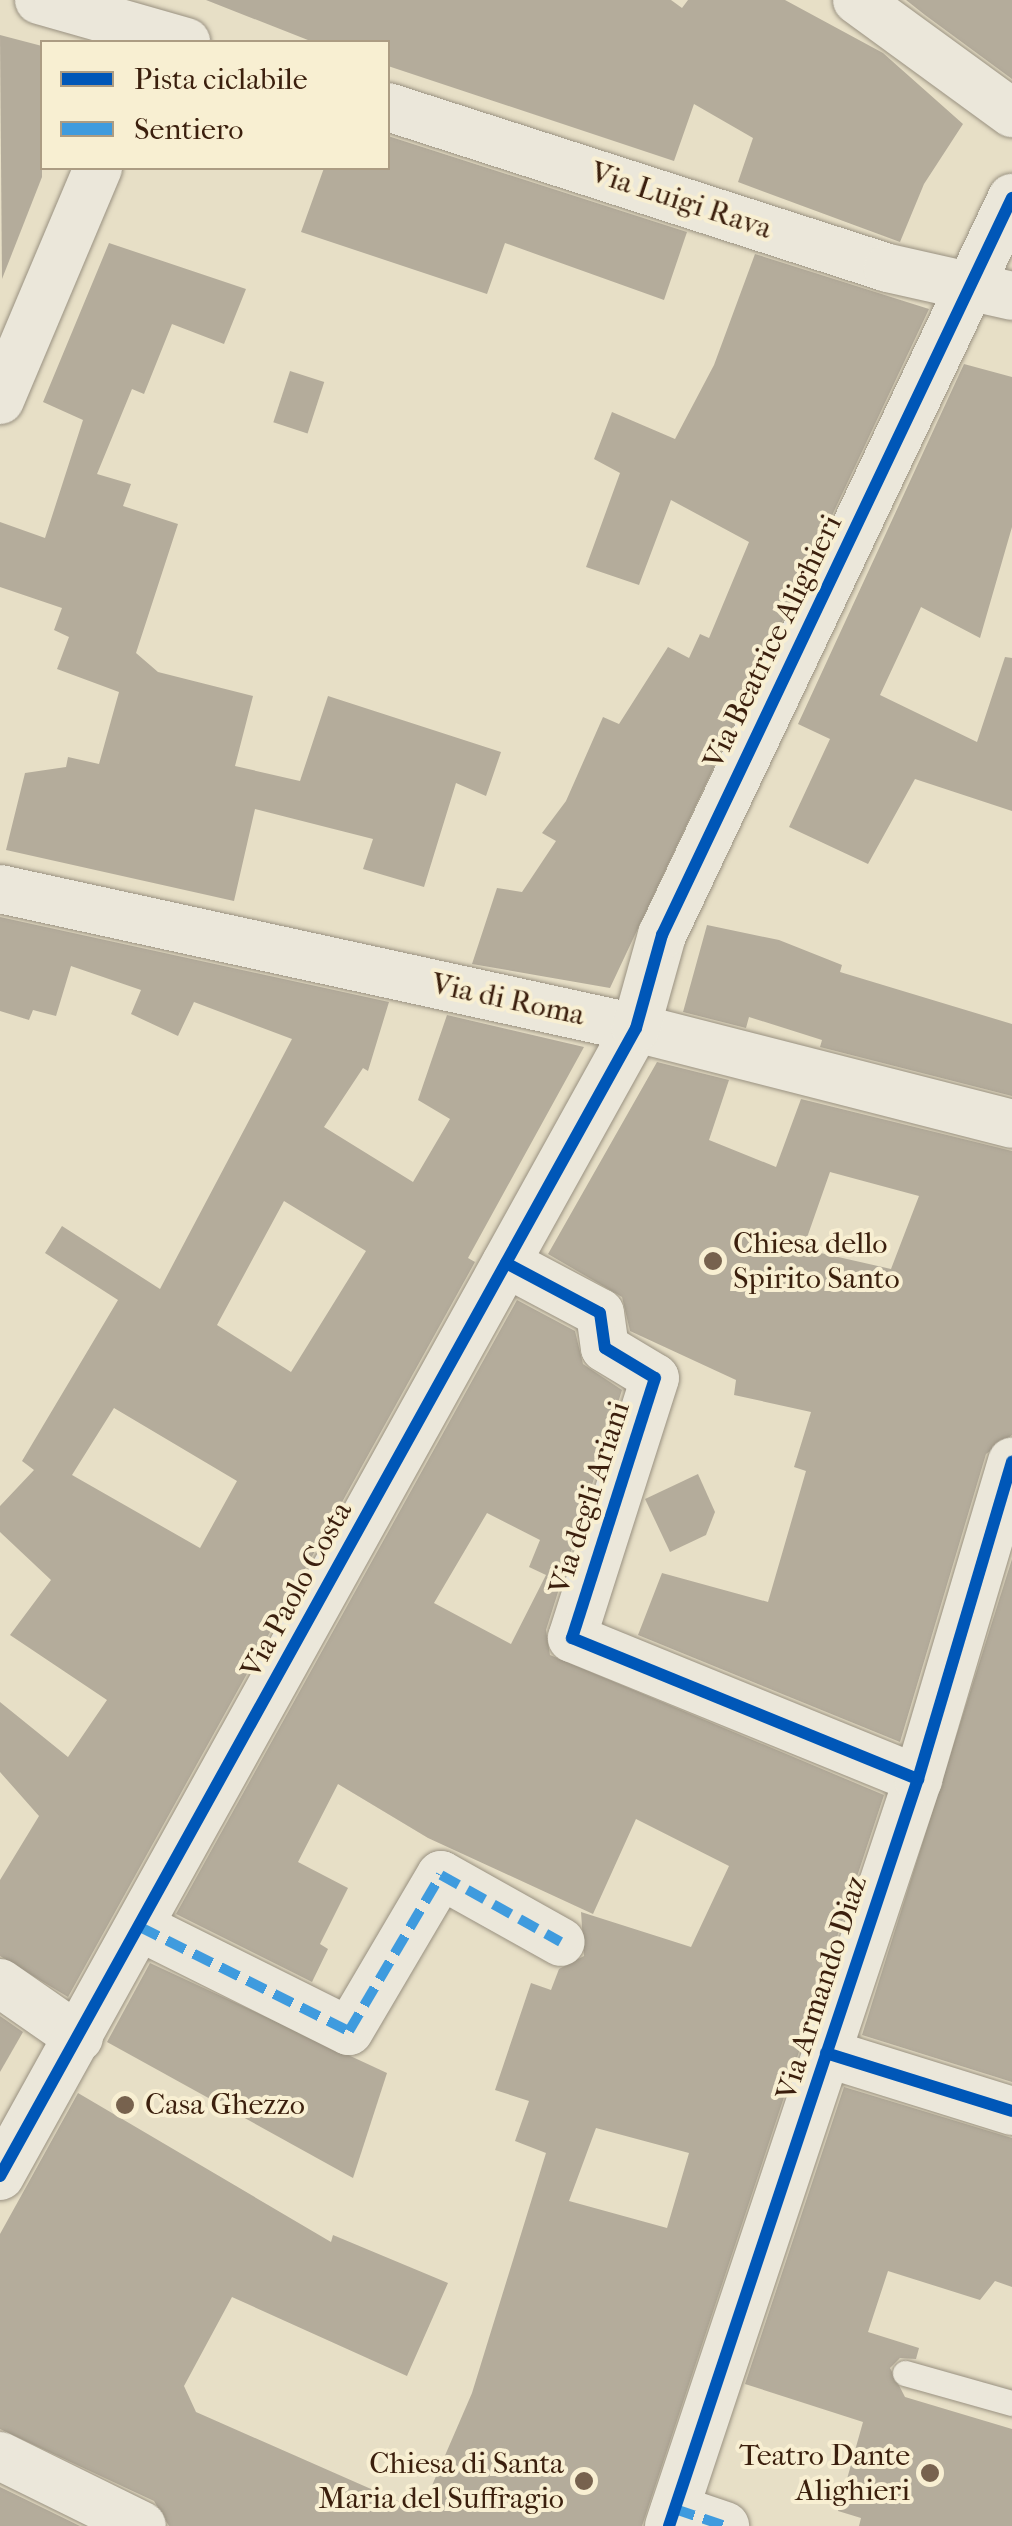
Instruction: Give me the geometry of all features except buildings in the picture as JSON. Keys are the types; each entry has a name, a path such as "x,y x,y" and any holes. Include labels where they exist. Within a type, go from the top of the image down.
{"street":[{"path":"39,0 164,29"},
{"path":"857,0 1009,112"},
{"name":"Via Luigi Rava","path":"390,108 888,268 994,291"},
{"path":"0,400 97,170"},
{"name":"Via Beatrice Alighieri","path":"636,1028 670,918 994,291 1012,198"},
{"name":"Via di Roma","path":"0,889 636,1028 1012,1124"},
{"name":"Via Paolo Costa","path":"0,2176 636,1028"},
{"name":"Via degli Ariani","path":"506,1263 600,1313 605,1348 655,1378 572,1638 918,1779"},
{"name":"Via Armando Diaz","path":"672,2517 918,1779 1012,1462"},
{"path":"140,1927 349,2031 441,1876 561,1942"},
{"path":"0,1983 79,2038"},
{"path":"826,2053 1012,2111"},
{"path":"0,2456 142,2526"},
{"path":"672,2517 725,2526"}],"lane":[{"path":"905,2373 1012,2403"}],"marked path":[{"path":"140,1927 349,2031 441,1875 561,1942"},
{"path":"675,2509 725,2526"}],"cycle path":[{"path":"0,2176 636,1028 662,935 1012,198"},
{"path":"506,1263 600,1313 605,1348 655,1378 572,1638 918,1779"},
{"path":"669,2526 918,1779 1012,1462"},
{"path":"826,2053 1012,2111"}],"place":[{"name":"Chiesa dello Spirito Santo","path":"713,1261"},
{"name":"Casa Ghezzo","path":"125,2105"},
{"name":"Teatro Dante Alighieri","path":"930,2473"},
{"name":"Chiesa di Santa Maria del Suffragio","path":"584,2481"}]}
